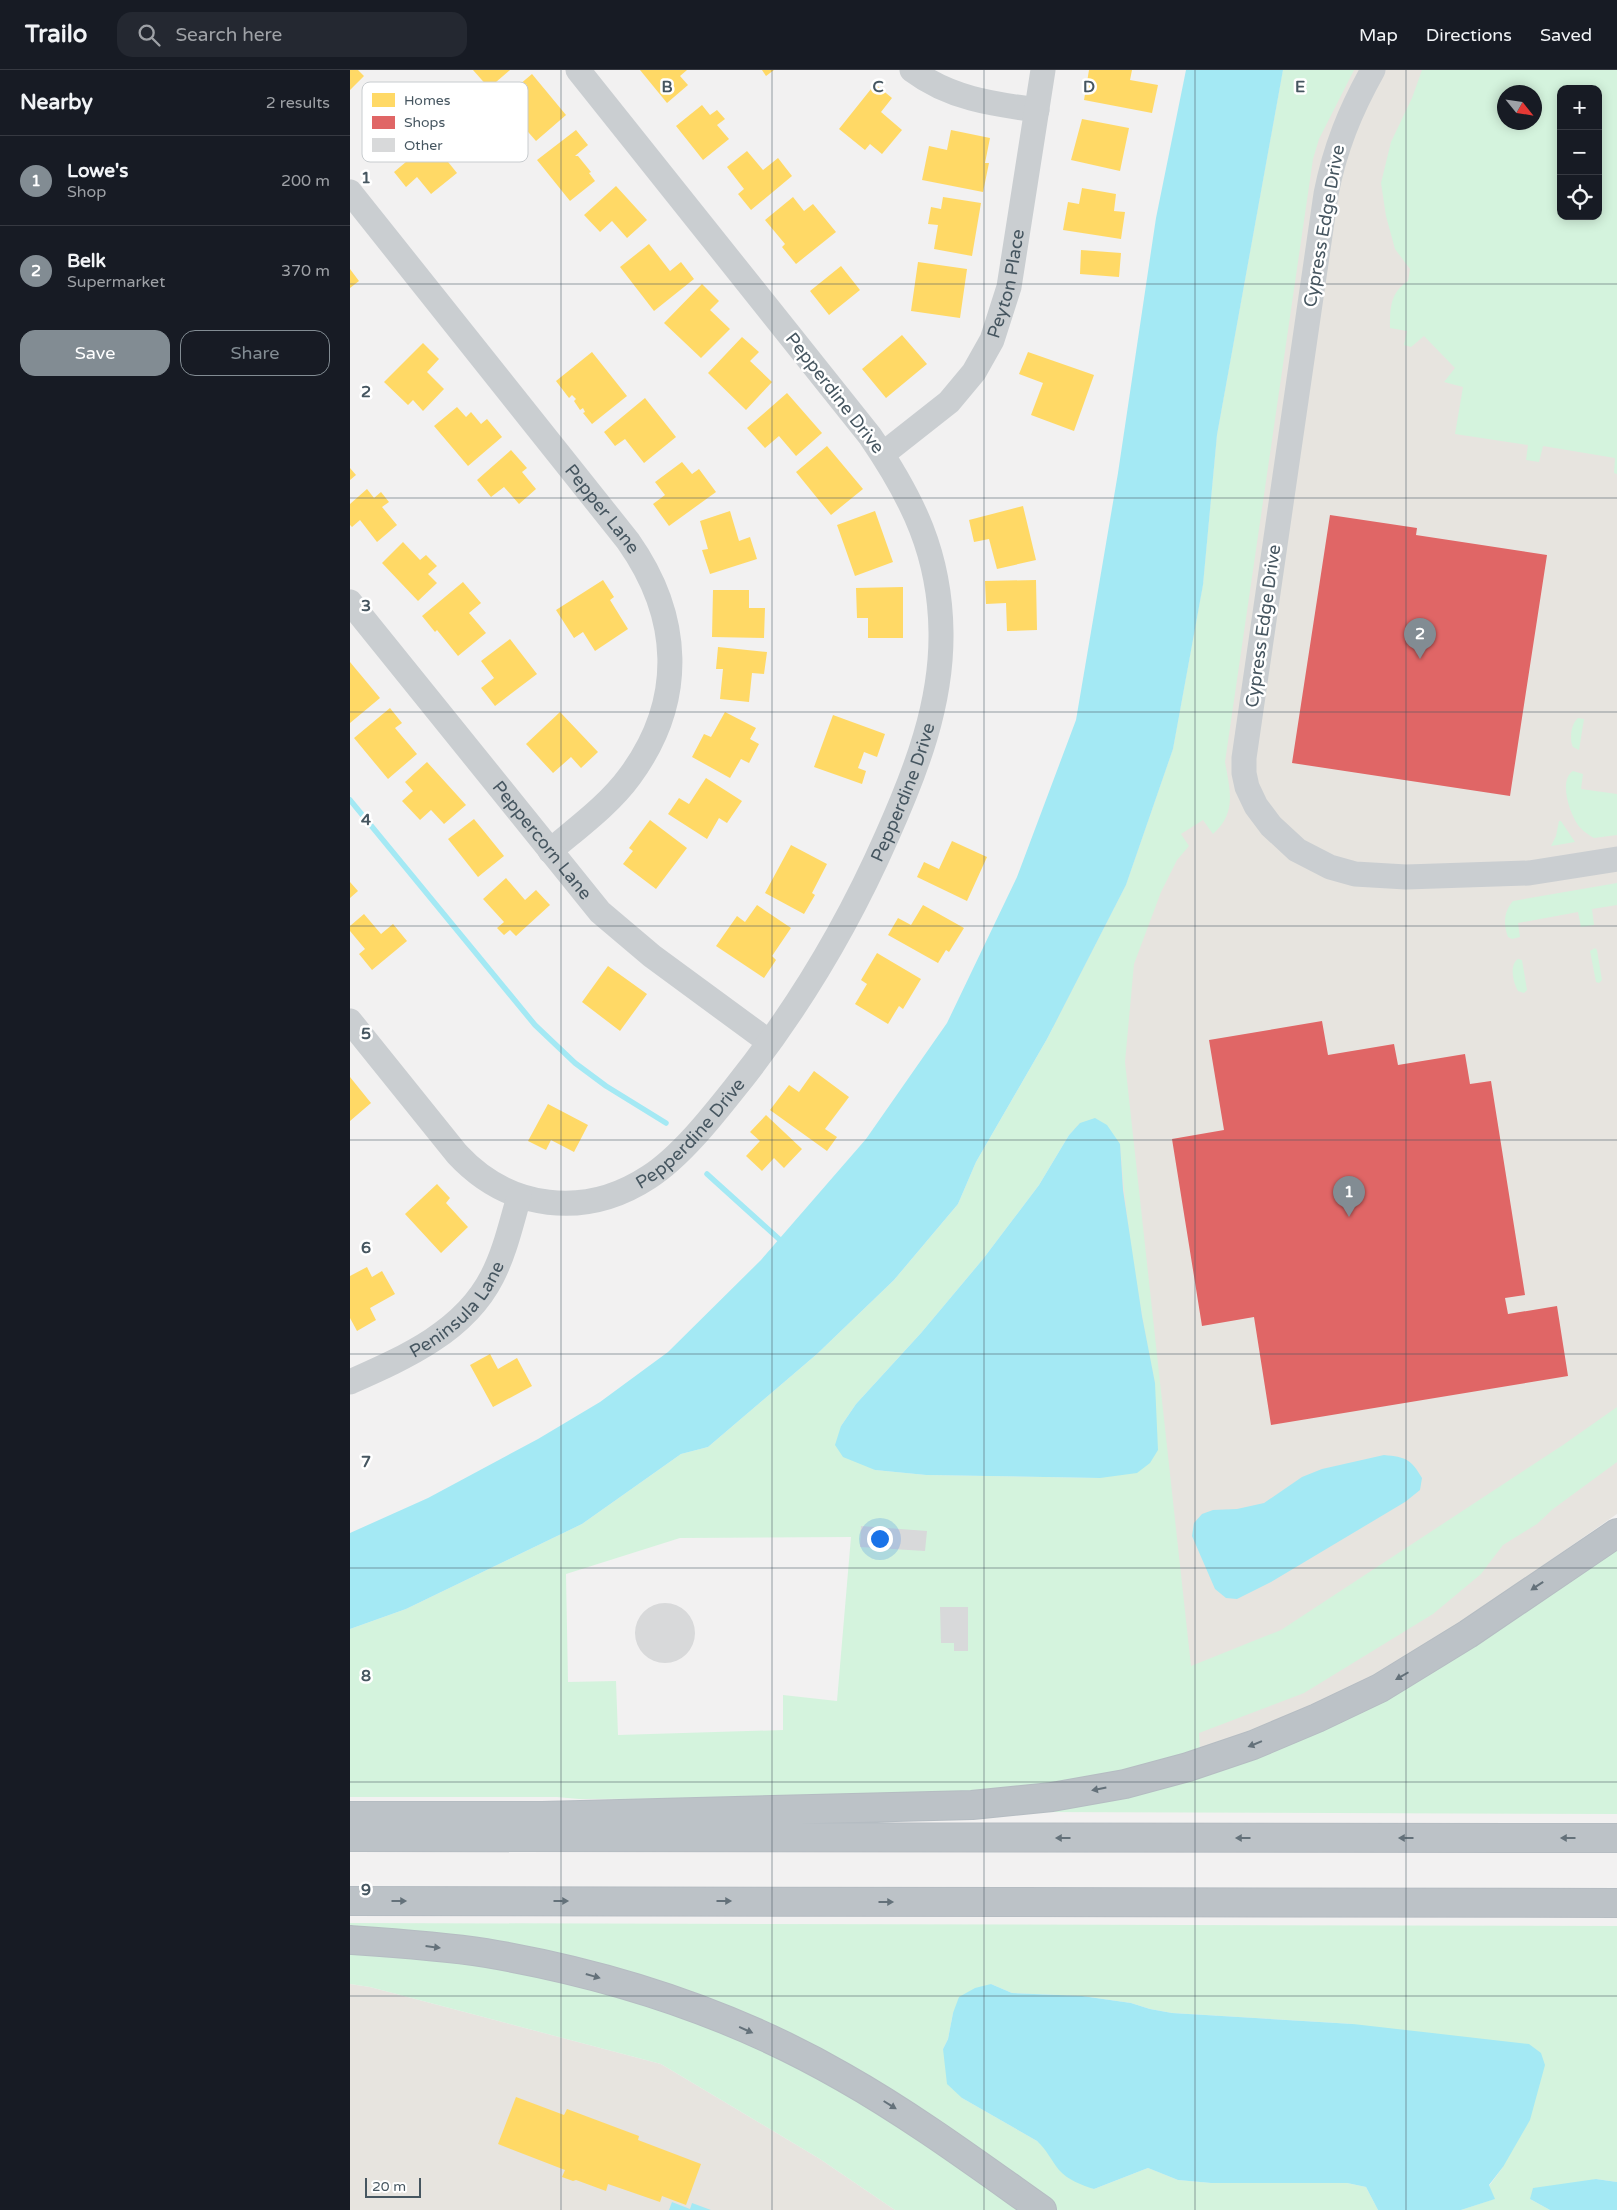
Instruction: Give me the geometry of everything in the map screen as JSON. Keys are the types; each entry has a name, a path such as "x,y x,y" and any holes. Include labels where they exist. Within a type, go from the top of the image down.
{"highway":[{"path":"350,1816 542,1816 972,1805 1052,1797 1125,1784 1188,1767 1253,1745 1317,1718 1380,1688 1468,1634 1617,1533"},
{"path":"350,1837 1617,1838"},
{"path":"350,1901 1617,1903"},
{"path":"350,1940 428,1946 532,1962 581,1973 690,2006 777,2043 842,2076 939,2137 1042,2210"}],"street":[{"name":"Pepperdine Drive","path":"350,1021 464,1161 491,1183 519,1197 553,1203 584,1201 626,1190 651,1176 667,1163 708,1120 770,1042 826,955 873,868 915,769 935,698 941,635 939,600 934,565 924,533 909,498 883,454 578,70"},
{"path":"912,70 939,87 968,98 1037,110"},
{"name":"Peyton Place","path":"883,454 949,402 974,372 992,340 1009,287 1043,70"},
{"name":"Cypress Edge Drive","path":"1373,70 1342,131 1333,160 1326,194 1244,758 1244,772 1248,787 1260,811 1289,844 1318,862 1355,874 1406,877 1530,873 1617,859"},
{"name":"Pepper Lane","path":"350,192 628,541 648,571 666,617 670,649 668,683 662,714 650,745 630,777 616,792 550,851"},
{"name":"Peppercorn Lane","path":"350,602 584,895 614,925 652,956 770,1042"},
{"name":"Peninsula Lane","path":"350,1382 428,1343 456,1324 472,1308 486,1288 497,1267 519,1197"}],"shaded area":[{"path":"1283,70 1617,70 1617,1514 1440,1637 1350,1689 1280,1721 1200,1749 1053,1026 1126,885 1173,749 1203,585 1217,435"},
{"path":"350,1984 370,1987 661,2064 820,2159 895,2210 350,2210"}],"green space":[{"path":"1283,70 1354,70 1319,139 1313,159 1225,762 1230,792 1229,809 1221,826 1213,834 1203,820 1181,834 1189,846 1177,860 1161,892 1134,964 1125,1062 1191,1666 1281,1630 1563,1445 1617,1407 1617,1462 1553,1509 1537,1524 1503,1545 1481,1574 1433,1614 1304,1693 1199,1733 1200,1749 1177,1760 1016,1791 800,1798 350,1797 350,1629 406,1609 582,1524 681,1454 708,1447 817,1354 894,1280 958,1204 976,1162 1047,1039 1126,885 1173,749 1203,585 1217,435","holes":["1080,1123 1120,1144 1134,1264 1155,1383 1100,1478 926,1475 875,1470 841,1426 856,1404 921,1333 983,1259 1039,1185 1069,1135","851,1537 837,1701 783,1695 783,1730 618,1735 616,1681 568,1682 566,1574 680,1538"]},
{"path":"1422,70 1617,70 1617,474 1614,473 1615,458 1543,446 1539,462 1526,460 1528,445 1455,434 1463,387 1444,382 1455,368 1424,336 1411,347 1404,345 1407,331 1390,328 1390,314 1394,296 1408,281 1410,269 1395,249 1386,216 1381,183 1391,142 1412,98"},
{"path":"1578,718 1584,719 1579,750 1573,747 1571,736 1572,728"},
{"path":"1573,771 1583,774 1581,789 1617,794 1617,835 1594,838 1578,825 1568,803 1566,788 1569,775"},
{"path":"1559,821 1561,821 1575,842 1551,846 1556,836"},
{"path":"1617,883 1617,905 1592,909 1594,925 1581,927 1578,912 1518,923 1520,937 1512,939 1508,937 1505,918 1513,901"},
{"path":"1595,948 1597,950 1602,980 1599,983 1596,982 1590,951"},
{"path":"1518,959 1522,960 1527,990 1524,993 1518,991 1513,979 1514,965"},
{"path":"1617,1546 1617,1814 1037,1812 1228,1762"},
{"path":"350,1923 1617,1926 1617,2182 1596,2179 1530,2199 1550,2210 1461,2210 1494,2199 1489,2186 1503,2167 1353,2024 1172,2013 1131,2003 1082,1996 1012,1993 991,1984 953,2013 948,2039 943,2049 962,2098 1037,2141 1048,2150 1060,2170 1094,2189 1148,2168 1178,2180 1211,2183 1347,2183 1366,2187 1378,2210 1053,2210 746,2021 350,1932"},
{"path":"350,1951 400,1955 519,1971 627,1997 742,2039 860,2099 1021,2210 895,2210 820,2159 661,2064 370,1987 350,1984"}],"water":[{"path":"1186,70 1283,70 1217,435 1203,585 1173,749 1126,885 1047,1039 976,1162 958,1204 894,1280 817,1354 708,1447 681,1454 582,1524 406,1609 350,1629 350,1533 428,1498 538,1439 600,1402 668,1352 761,1260 866,1139 947,1023 1017,877 1076,720 1118,473 1156,218"},
{"path":"1095,1118 1107,1125 1120,1144 1123,1190 1142,1316 1155,1383 1158,1450 1150,1463 1137,1473 1100,1478 926,1475 875,1470 843,1457 835,1445 841,1426 856,1404 921,1333 983,1259 1039,1185 1069,1135 1080,1123"},
{"path":"1384,1455 1403,1458 1411,1463 1422,1478 1420,1490 1405,1502 1271,1582 1237,1599 1226,1598 1215,1589 1192,1536 1194,1523 1202,1514 1213,1510 1237,1509 1264,1503 1302,1477 1322,1469"},
{"path":"991,1984 1012,1993 1082,1996 1131,2003 1172,2013 1353,2024 1529,2044 1541,2053 1545,2065 1530,2120 1503,2167 1489,2185 1495,2199 1461,2210 1378,2210 1366,2187 1347,2183 1211,2183 1178,2180 1148,2168 1094,2189 1066,2177 1037,2141 962,2098 947,2084 943,2049 948,2039 953,2013 959,1997 975,1988"},
{"path":"1596,2179 1617,2182 1617,2210 1550,2210 1530,2199 1533,2188"},
{"path":"672,2202 690,2209 692,2203 711,2210 669,2210"}],"building: Homes":[{"path":"350,70 358,70 364,76 350,90"},
{"path":"473,70 510,70 496,82 484,82"},
{"path":"640,70 687,70 680,76 688,85 667,103"},
{"path":"762,70 774,70 766,76"},
{"path":"1089,70 1132,70 1130,80 1158,85 1152,113 1084,100"},
{"path":"532,74 566,115 536,141 528,132 528,82 523,82"},
{"path":"875,84 892,98 881,112 902,130 882,154 870,144 865,150 839,129"},
{"path":"702,105 710,115 717,110 725,119 717,125 729,139 703,160 676,126"},
{"path":"1082,119 1129,128 1120,171 1071,160"},
{"path":"576,130 588,145 575,156 578,156 591,172 589,173 595,181 570,201 537,160"},
{"path":"951,130 990,138 985,163 989,163 983,192 922,180 929,146 947,150"},
{"path":"747,151 763,170 778,158 792,176 751,210 738,194 744,189 727,167"},
{"path":"406,162 448,162 457,173 431,194 417,177 406,187 394,172"},
{"path":"616,186 647,220 627,238 612,221 600,232 584,215"},
{"path":"1082,188 1116,194 1114,211 1125,212 1121,239 1063,230 1068,202 1079,204"},
{"path":"793,197 804,211 813,204 836,232 796,264 782,247 785,244 765,220"},
{"path":"943,197 981,203 972,256 934,249 938,225 928,224 931,207 941,209"},
{"path":"649,244 670,271 681,262 694,279 654,311 620,267"},
{"path":"1081,250 1121,253 1119,277 1080,274"},
{"path":"918,262 967,269 960,318 911,311"},
{"path":"841,266 860,290 829,315 810,291"},
{"path":"350,269 359,281 350,288"},
{"path":"702,284 719,301 710,310 730,329 701,358 664,323"},
{"path":"902,335 927,364 886,398 862,369"},
{"path":"742,337 759,352 750,361 772,382 746,410 708,373"},
{"path":"423,343 439,359 427,372 444,389 423,411 413,400 408,405 384,382"},
{"path":"592,352 627,396 592,424 583,413 585,412 583,408 580,410 574,401 576,399 572,395 569,398 556,381"},
{"path":"1028,352 1094,375 1074,431 1031,415 1043,383 1019,374"},
{"path":"787,393 822,433 796,456 779,436 765,448 747,428"},
{"path":"645,398 676,437 644,463 625,439 615,446 604,432"},
{"path":"457,407 466,417 471,412 481,424 487,419 502,437 468,466 434,426"},
{"path":"827,446 863,489 831,515 796,472"},
{"path":"511,450 527,468 522,472 536,489 519,504 504,487 491,497 477,480"},
{"path":"682,462 692,474 699,469 716,492 669,526 653,504 665,495 655,482"},
{"path":"350,468 356,475 350,480"},
{"path":"367,489 374,498 381,492 389,502 382,507 397,525 377,542 360,520 352,527 350,525 350,504"},
{"path":"1023,506 1036,560 997,569 989,539 974,542 969,520"},
{"path":"730,511 739,541 750,537 757,559 710,574 702,550 708,549 700,521"},
{"path":"875,511 893,562 855,576 837,525"},
{"path":"403,542 420,560 426,555 437,566 428,574 437,583 418,601 382,563"},
{"path":"603,580 614,597 610,600 628,629 595,651 583,632 574,638 556,610"},
{"path":"1036,580 1037,630 1007,631 1006,603 986,604 985,581"},
{"path":"463,582 481,603 469,613 486,633 458,656 437,630 435,632 422,616"},
{"path":"903,587 903,638 868,638 868,618 857,618 856,588"},
{"path":"713,590 749,590 749,608 765,608 764,638 712,637"},
{"path":"510,639 537,674 495,706 481,688 494,678 481,661"},
{"path":"718,647 767,652 764,674 752,673 749,702 720,699 723,669 716,669"},
{"path":"350,662 380,698 350,723"},
{"path":"390,708 402,723 395,728 417,754 388,779 354,738"},
{"path":"560,712 598,752 581,768 571,757 553,773 526,744"},
{"path":"725,712 756,728 750,739 759,744 749,763 741,759 730,778 692,757 704,734 711,737"},
{"path":"833,715 885,734 877,757 864,752 858,768 866,771 862,784 814,767"},
{"path":"427,762 466,805 444,824 431,810 420,820 402,801 413,791 405,782"},
{"path":"706,778 742,801 727,823 719,818 707,839 668,814 679,798 689,804"},
{"path":"474,819 504,856 478,877 448,839"},
{"path":"650,820 687,848 656,889 623,864 633,851 629,848"},
{"path":"952,841 987,857 967,901 917,877 924,862 939,869"},
{"path":"791,845 827,864 812,893 815,895 804,914 765,893"},
{"path":"506,878 525,900 536,890 550,905 516,936 510,930 504,935 497,928 504,922 483,899"},
{"path":"350,882 358,891 350,898"},
{"path":"757,905 791,928 772,956 776,960 764,978 716,946 737,916 745,922"},
{"path":"923,905 964,928 949,952 946,950 938,963 888,935 898,918 911,925"},
{"path":"364,914 381,934 393,924 407,941 372,970 359,954 365,949 350,931 350,926"},
{"path":"877,953 921,979 903,1009 899,1006 888,1024 855,1004 867,984 861,980"},
{"path":"608,966 647,994 620,1031 582,1002"},
{"path":"814,1071 849,1097 825,1129 837,1137 827,1151 770,1110 789,1085 799,1092"},
{"path":"350,1077 371,1103 350,1121"},
{"path":"548,1104 588,1125 574,1152 551,1140 546,1150 528,1141"},
{"path":"766,1115 802,1149 784,1168 774,1158 762,1171 746,1156 760,1141 750,1132"},
{"path":"437,1184 450,1198 446,1203 468,1227 441,1253 405,1214"},
{"path":"367,1267 372,1277 382,1271 395,1294 370,1308 376,1320 357,1331 350,1318 350,1276"},
{"path":"490,1354 498,1369 517,1358 532,1386 493,1407 470,1365"},
{"path":"516,2097 564,2115 567,2109 639,2136 638,2140 701,2164 686,2205 662,2196 660,2202 608,2184 606,2191 576,2180 573,2181 562,2177 565,2170 498,2144"}],"building: Shops":[{"path":"1330,515 1417,528 1416,535 1547,555 1510,796 1292,763"},
{"path":"1322,1021 1328,1055 1394,1044 1398,1065 1465,1054 1470,1084 1491,1081 1525,1295 1505,1298 1508,1314 1557,1306 1568,1376 1271,1425 1254,1317 1202,1326 1172,1139 1224,1130 1209,1040"}],"building: Other":[{"path":"861,1526 927,1531 925,1551 860,1547"},
{"path":"665,1603 682,1608 690,1616 695,1633 690,1650 682,1658 665,1663 648,1658 640,1650 635,1633 640,1616 648,1608"},
{"path":"940,1607 968,1607 968,1651 954,1651 954,1643 941,1643"}],"waterway":[{"path":"350,800 535,1025 575,1063 606,1086 666,1123"},
{"path":"707,1174 779,1239"}],"place":[{"name":"Belk","path":"1420,659"},
{"name":"Lowe's","path":"1349,1217"}]}
